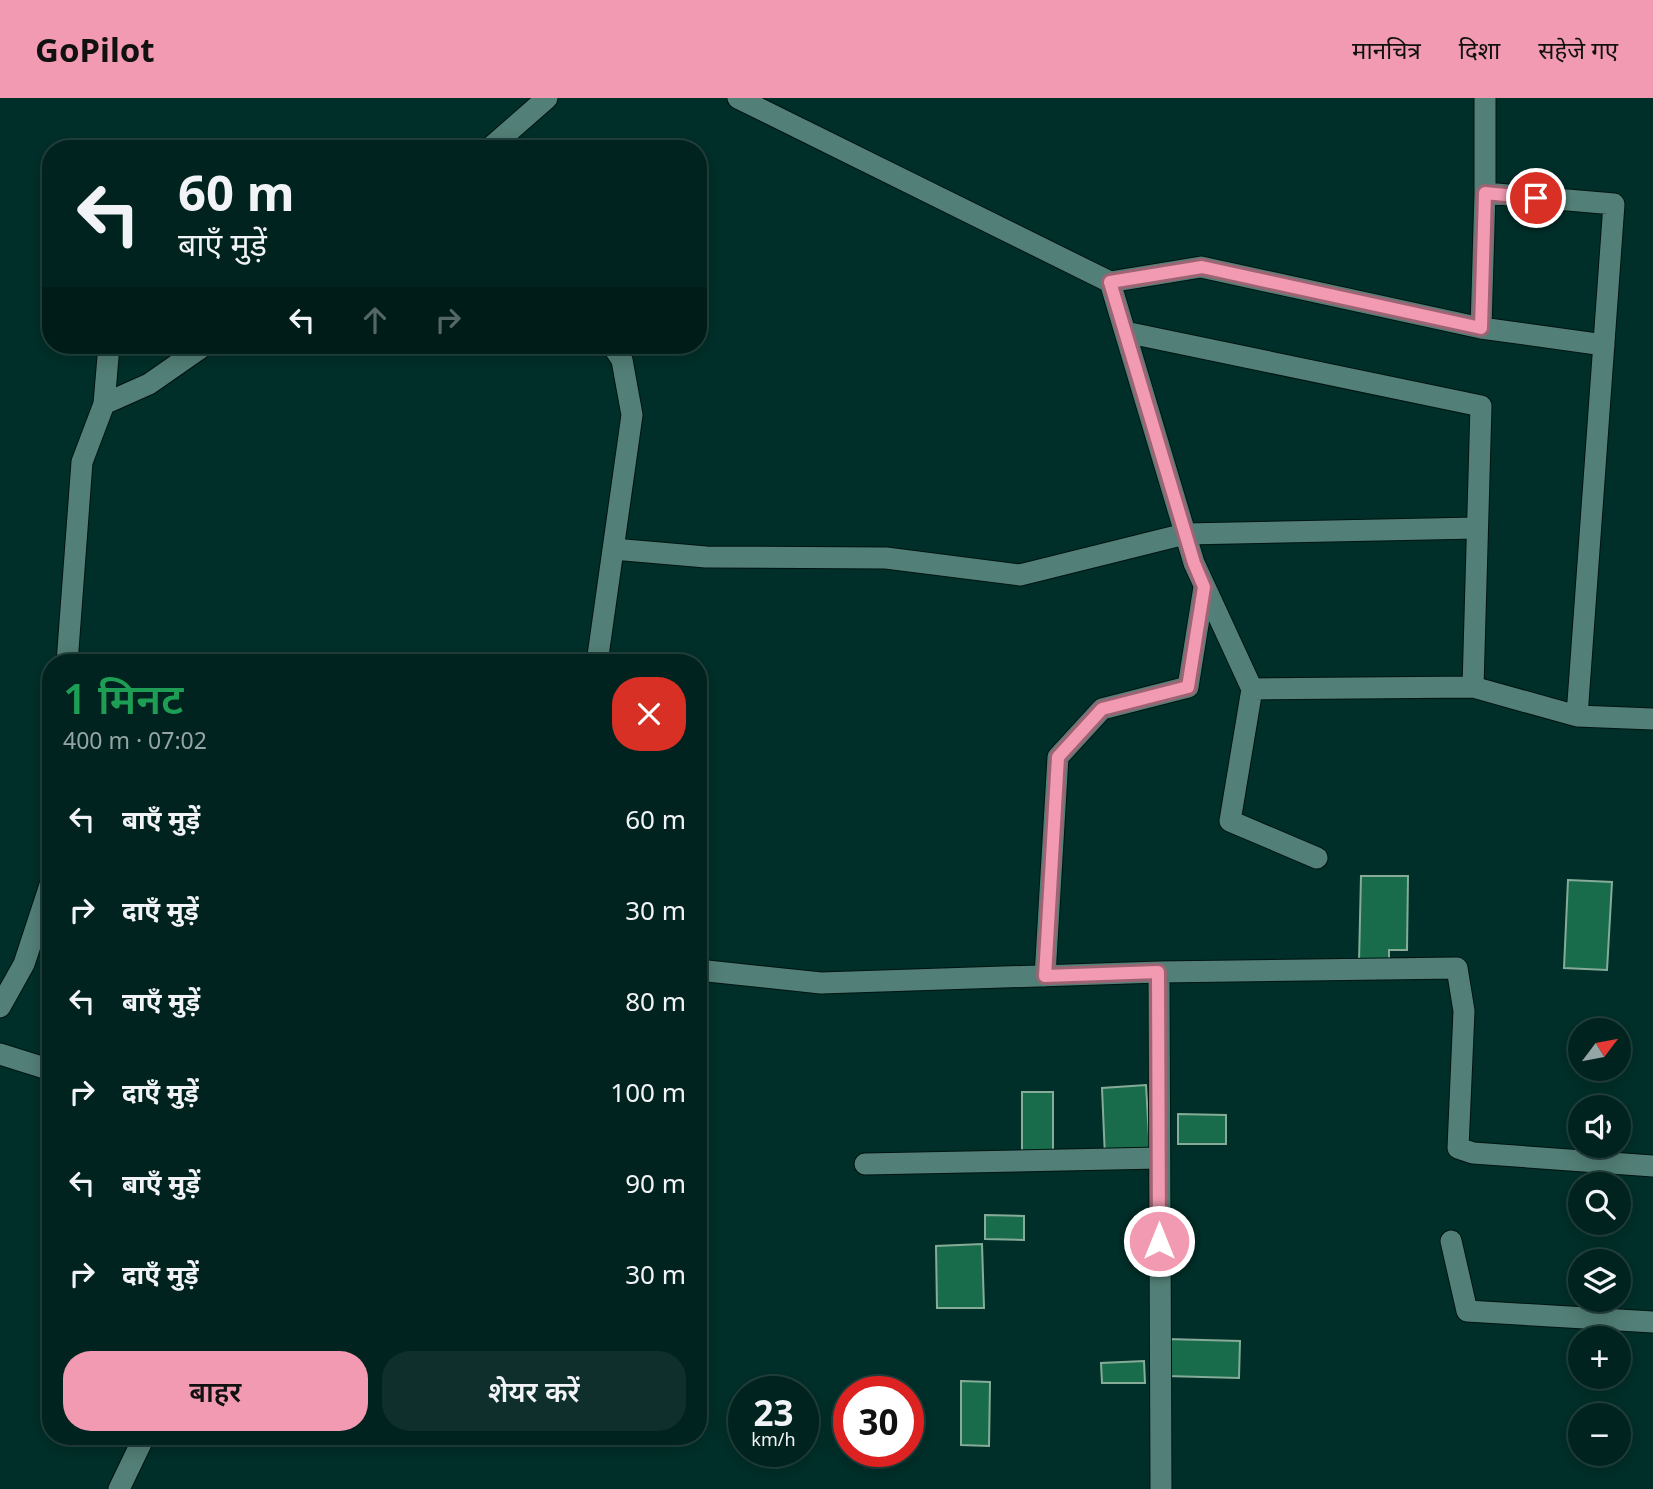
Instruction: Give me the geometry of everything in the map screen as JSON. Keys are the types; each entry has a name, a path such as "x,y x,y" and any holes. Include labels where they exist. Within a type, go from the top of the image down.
{"street":[{"path":"499,140 547,98"},
{"path":"738,98 1110,282 1202,267 1481,328 1604,345"},
{"path":"1481,328 1485,98"},
{"path":"1485,193 1614,204 1577,716"},
{"path":"1110,282 1194,563 1252,689 1230,821 1317,858"},
{"path":"1125,332 1481,406 1473,687"},
{"path":"69,654 82,462 104,404 108,354"},
{"path":"104,404 149,384 192,354"},
{"path":"598,654 632,415 622,360 618,354"},
{"path":"613,549 706,557 886,558 1020,575 1185,534 1477,528"},
{"path":"1045,976 1058,757 1102,709 1188,687 1204,587"},
{"path":"1252,689 1473,687 1577,716 1653,719"},
{"path":"0,1007 24,964 42,909"},
{"path":"707,972 821,984 1158,972 1457,968 1464,1011 1458,1148 1473,1153 1653,1166"},
{"path":"1158,972 1161,1489"},
{"path":"0,1054 42,1067"},
{"path":"866,1164 1159,1158"},
{"path":"1451,1241 1467,1311 1653,1322"},
{"path":"119,1489 140,1445"}],"building":[{"path":"1361,876 1408,876 1407,950 1389,950 1389,962 1359,962"},
{"path":"1568,880 1612,882 1607,970 1564,968"},
{"path":"1146,1085 1150,1155 1105,1157 1102,1088"},
{"path":"1022,1092 1053,1092 1053,1155 1022,1155"},
{"path":"1178,1114 1226,1115 1226,1144 1178,1144"},
{"path":"985,1215 1024,1216 1024,1240 985,1239"},
{"path":"982,1244 984,1308 937,1308 936,1246"},
{"path":"1167,1339 1240,1341 1239,1378 1166,1376"},
{"path":"1144,1361 1145,1383 1102,1383 1101,1363"},
{"path":"961,1381 990,1382 989,1446 961,1445"}],"route":[{"path":"1159,1241 1158,972 1045,976 1058,757 1102,709 1188,687 1204,587 1194,563 1110,282 1202,267 1481,328 1485,193 1536,198"}]}
